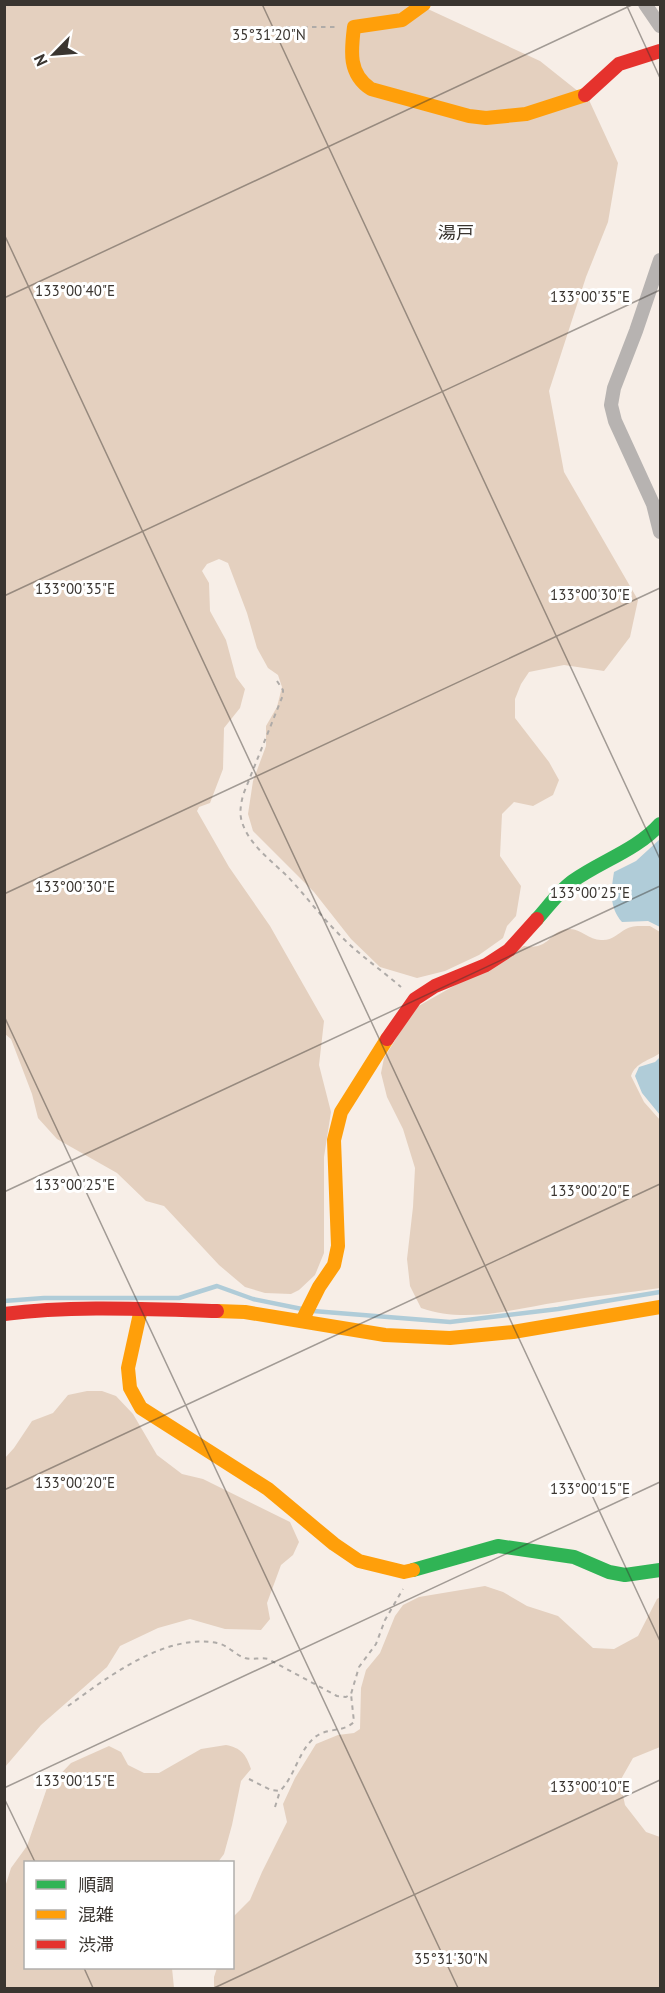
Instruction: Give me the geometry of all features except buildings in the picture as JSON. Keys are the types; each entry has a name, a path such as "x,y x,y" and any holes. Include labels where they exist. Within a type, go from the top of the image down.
{"street":[{"path":"424,4 402,20 354,27 352,65 354,74 363,85 390,95 469,116 486,118 526,114 580,98 589,93 605,75 619,64 660,51"},
{"path":"645,4 660,26"},
{"path":"660,260 614,388 611,405 615,421 653,504 660,532"},
{"path":"306,1313 334,1265 338,1246 334,1140 341,1113 415,999 435,986 486,965 509,950 571,882 633,846 660,824"},
{"path":"4,1314 36,1310 141,1309 306,1313 385,1335 450,1338 513,1332 660,1307"},
{"path":"141,1309 128,1368 130,1388 141,1408 268,1489 334,1544 359,1561 404,1572 498,1546 574,1557 609,1572 625,1575 660,1570"}],"path":[{"path":"285,27 354,27"},
{"path":"277,681 283,690 283,695 243,795 240,808 242,822 260,849 291,880 334,930 415,999"},
{"path":"275,1807 280,1791 311,1740 324,1731 349,1728 354,1722 351,1694 359,1667 376,1644 389,1612 413,1571"},
{"path":"68,1706 106,1679 151,1653 198,1642 220,1643 248,1659 268,1659 337,1696 346,1698 351,1694"},
{"path":"249,1779 271,1790 280,1791"}],"shaded area":[{"path":"5,5 422,5 540,61 589,100 618,163 608,222 586,277 549,391 564,472 638,600 630,637 604,671 564,665 529,672 515,699 515,718 549,762 559,780 553,795 533,806 514,802 502,814 500,856 521,886 516,916 507,926 503,938 479,955 445,971 417,978 380,967 351,939 314,892 253,831 248,814 253,781 266,746 266,726 277,707 282,687 278,675 268,668 257,648 247,613 228,563 219,559 207,564 202,571 209,583 210,611 226,640 236,677 245,689 240,708 224,728 223,769 210,803 199,807 197,811 229,867 270,926 324,1021 319,1065 331,1112 324,1157 324,1253 315,1275 299,1290 291,1294 265,1293 245,1287 219,1265 164,1206 146,1201 117,1173 57,1139 38,1118 32,1094 11,1039 5,1034"},
{"path":"650,926 660,932 660,1053 639,1065 631,1076 644,1102 660,1120 660,1288 490,1314 455,1315 421,1308 410,1286 407,1259 415,1168 403,1129 387,1097 381,1073 384,1058 415,1008 524,946 533,947 545,943 563,930 574,929 597,940 605,940 628,928"},
{"path":"102,1391 116,1396 133,1414 157,1455 182,1474 203,1479 290,1522 299,1542 293,1555 281,1565 267,1603 270,1619 261,1630 225,1629 190,1619 158,1628 120,1646 107,1667 41,1725 5,1767 5,1458 32,1421 53,1413 68,1395"},
{"path":"485,1586 503,1592 527,1606 558,1616 593,1648 614,1649 638,1636 660,1597 660,1747 633,1758 620,1781 625,1805 646,1832 660,1837 660,1988 214,1988 217,1969 234,1969 234,1916 250,1900 287,1822 283,1804 295,1778 316,1744 338,1735 354,1733 360,1729 361,1688 366,1670 380,1653 395,1616 403,1605 419,1597"},
{"path":"226,1745 236,1748 247,1759 251,1769 241,1781 224,1854 219,1861 24,1861 24,1969 172,1969 174,1988 5,1988 5,1887 11,1868 27,1846 47,1788 71,1763 109,1746 121,1752 128,1765 144,1773 159,1773 201,1749"}],"water":[{"path":"660,839 660,927 648,921 622,922 613,905 614,872 636,861"},
{"path":"660,1057 660,1115 642,1093 635,1076 639,1067 655,1062"}],"waterway":[{"path":"4,1301 44,1298 179,1298 217,1286 253,1299 302,1309"},
{"path":"313,1311 450,1322 558,1309 660,1292"}],"traffic: fast":[{"path":"537,919 558,894 573,881 641,841 660,824"},
{"path":"413,1570 498,1546 574,1557 609,1572 625,1575 660,1570"}],"traffic: slow":[{"path":"424,4 402,20 354,27 352,53 355,69 358,76 371,89 469,116 486,118 526,114 585,95"},
{"path":"302,1321 319,1287 334,1265 338,1246 334,1140 341,1112 387,1039"},
{"path":"217,1311 245,1312 385,1335 450,1338 513,1332 660,1307"},
{"path":"141,1309 128,1368 130,1388 141,1408 268,1489 334,1544 359,1561 404,1572 413,1570"}],"traffic: jam":[{"path":"585,95 619,64 660,51"},
{"path":"387,1039 415,999 435,986 486,965 509,950 537,919"},
{"path":"4,1314 83,1309 217,1311"}],"district":[{"name":"湯戸","path":"456,233"}]}
